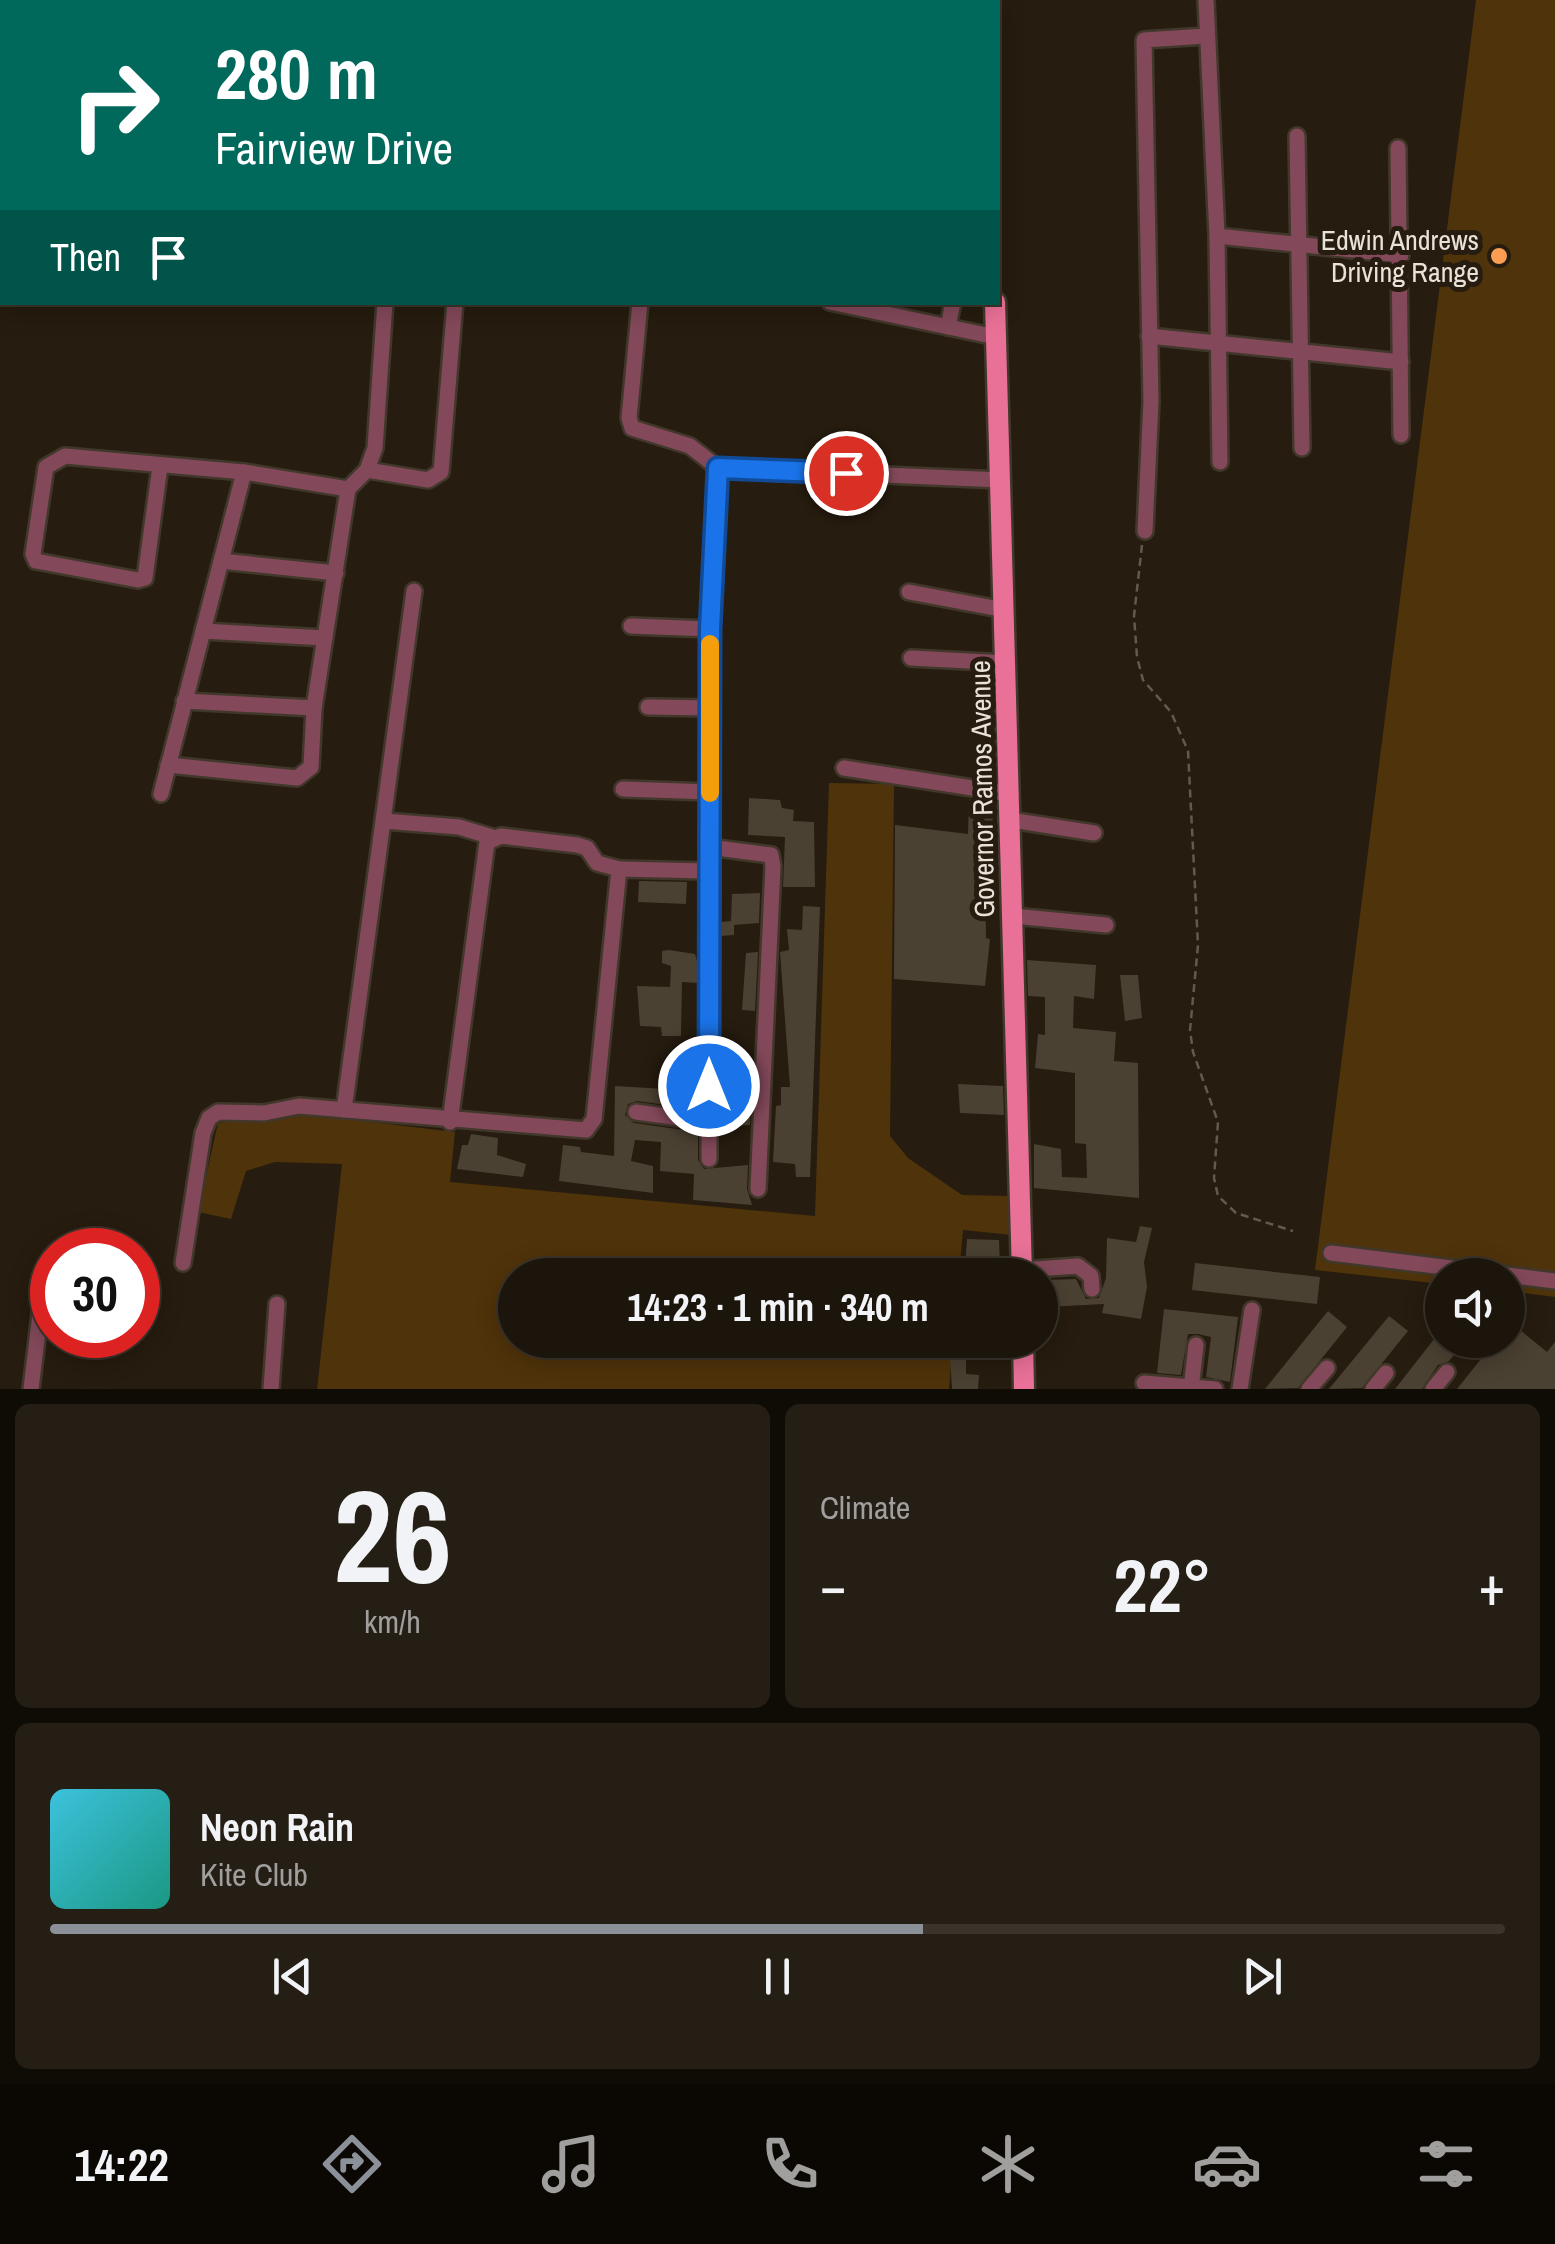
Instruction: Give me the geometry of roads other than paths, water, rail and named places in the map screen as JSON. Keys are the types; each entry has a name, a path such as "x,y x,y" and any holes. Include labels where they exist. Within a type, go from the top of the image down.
{"main road":[{"name":"Governor Ramos Avenue","path":"994,305 1022,1258"},
{"path":"1023,1358 1024,1389"}],"street":[{"path":"1206,0 1217,236 1220,462"},
{"path":"1145,531 1150,453 1144,40 1206,36"},
{"path":"1297,136 1302,248 1302,448"},
{"path":"1398,148 1401,435"},
{"path":"1217,236 1302,248 1401,255"},
{"path":"168,765 306,776 311,767 314,708 348,490 367,470 375,448 385,305"},
{"path":"367,470 428,480 441,472 455,305"},
{"path":"640,305 629,418 632,428 690,446 718,468 1001,480"},
{"path":"844,305 996,337"},
{"path":"948,327 952,305"},
{"path":"1149,336 1217,340 1400,362"},
{"path":"160,466 146,578 138,580 36,561 32,554 46,466 55,458 244,472 348,490"},
{"path":"708,1159 710,629 718,468"},
{"path":"161,794 244,472"},
{"path":"221,560 336,573"},
{"path":"344,1110 414,590"},
{"path":"909,592 1005,610"},
{"path":"631,626 710,629"},
{"path":"203,631 325,638"},
{"path":"911,658 1007,664"},
{"path":"184,701 314,708"},
{"path":"648,707 710,708"},
{"path":"844,768 1011,794"},
{"path":"623,790 710,792"},
{"path":"1011,820 1094,833"},
{"path":"384,821 587,848 598,863 618,869 708,871"},
{"path":"450,1122 483,852 492,837"},
{"path":"709,847 760,852 771,856 773,866 758,1189"},
{"path":"183,1264 203,1133 210,1118 218,1112 264,1113 299,1106 581,1131 591,1126 618,869"},
{"path":"1012,916 1106,925"},
{"path":"636,1112 709,1122"},
{"path":"1331,1254 1555,1280"},
{"path":"1058,1268 1078,1266 1091,1276 1092,1289"},
{"path":"271,1389 277,1304"},
{"path":"1240,1389 1252,1310"},
{"path":"1191,1388 1196,1345"},
{"path":"31,1389 35,1358"},
{"path":"1309,1389 1326,1368"},
{"path":"1433,1389 1447,1372"},
{"path":"1373,1389 1386,1373"},
{"path":"1144,1383 1215,1389"}],"place":[{"name":"Edwin Andrews Driving Range","path":"1499,256"}]}
